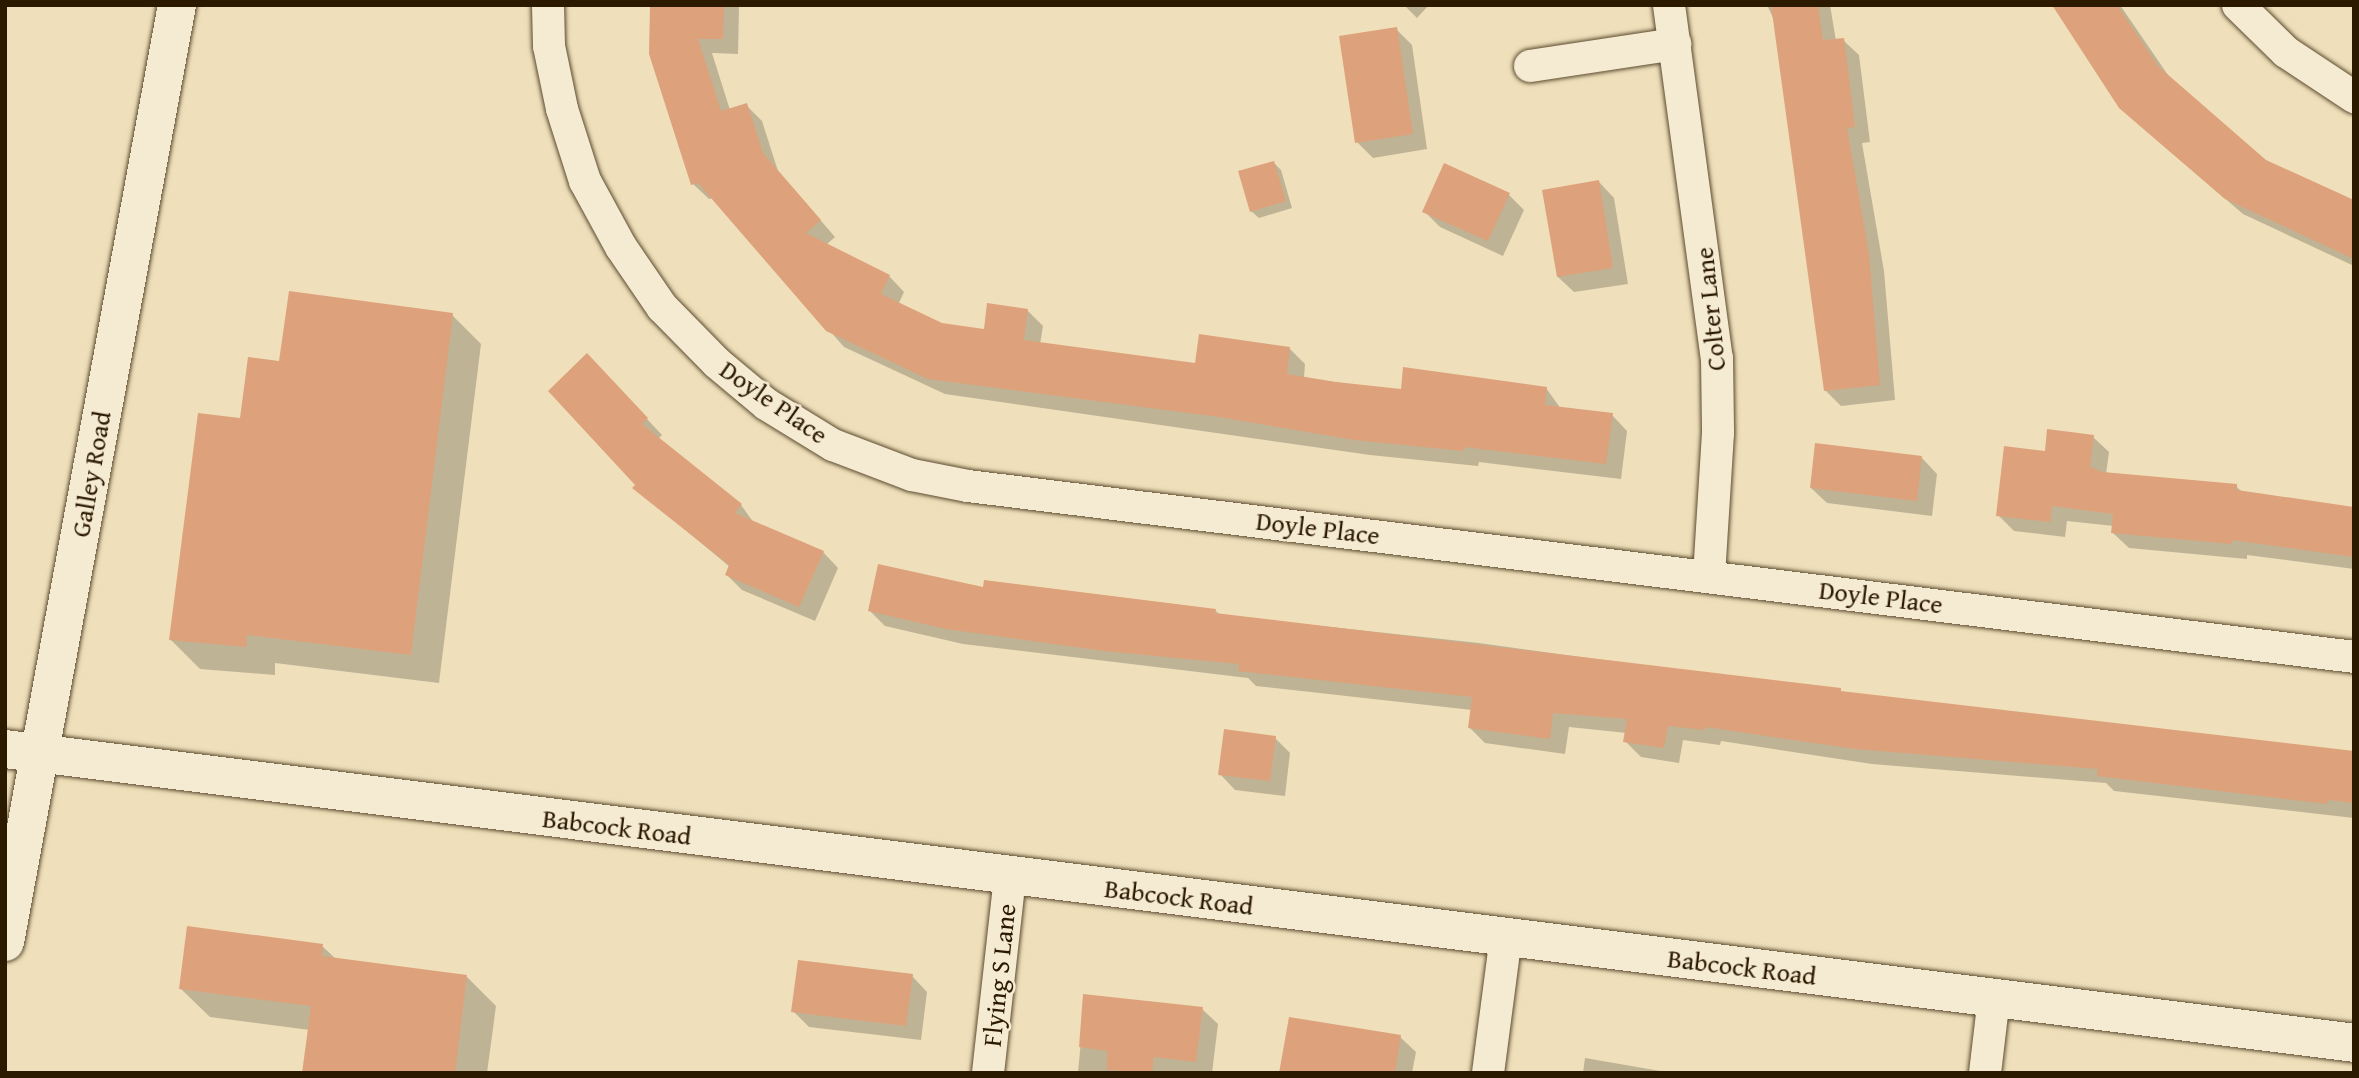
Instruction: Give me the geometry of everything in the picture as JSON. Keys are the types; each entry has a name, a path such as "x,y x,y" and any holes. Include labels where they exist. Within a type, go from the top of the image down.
{"street":[{"name":"Galley Road","path":"5,943 23,751 177,5"},
{"name":"Doyle Place","path":"548,5 549,46 562,109 585,181 621,247 662,307 717,363 766,404 833,444 912,475 968,486 2354,657"},
{"name":"Colter Lane","path":"1669,5 1717,358 1718,433 1709,576"},
{"path":"2238,5 2286,52 2354,97"},
{"path":"1530,66 1675,44"},
{"name":"Babcock Road","path":"23,751 1010,877 2354,1043"},
{"name":"Flying S Lane","path":"988,1073 1010,877"},
{"path":"1488,1073 1506,937"},
{"path":"1985,1073 1994,998"}],"building":[{"path":"650,5 724,5 723,39 698,39 721,111 747,103 763,153 821,220 806,233 890,275 881,294 942,323 984,329 987,303 1028,309 1024,340 1195,363 1199,334 1290,347 1287,374 1336,382 1401,389 1403,367 1547,387 1545,405 1613,413 1606,464 1464,447 1463,451 1354,440 1219,417 928,379 826,331 698,183 691,185 649,54"},
{"path":"1771,5 1818,5 1823,40 1844,38 1855,127 1847,128 1869,254 1880,385 1824,391"},
{"path":"2052,5 2117,5 2158,66 2266,160 2354,200 2354,259 2225,199 2119,108"},
{"path":"1397,27 1413,134 1355,143 1339,36"},
{"path":"1274,161 1286,201 1250,212 1238,171"},
{"path":"1444,163 1510,193 1488,241 1422,212"},
{"path":"1599,180 1613,268 1557,277 1542,190"},
{"path":"289,291 453,313 411,655 247,635 246,647 169,640 198,413 240,418 248,357 279,361"},
{"path":"587,353 648,418 642,424 742,504 735,513 824,551 799,607 725,575 729,565 632,488 635,485 548,391"},
{"path":"2047,429 2094,435 2090,467 2103,472 2237,484 2237,490 2354,507 2354,557 2232,540 2232,544 2111,533 2113,514 2052,506 2050,522 1996,516 2004,446 2045,451"},
{"path":"1815,443 1922,456 1917,501 1810,488"},
{"path":"878,564 983,587 984,580 1216,609 1215,613 1841,688 1841,691 2354,751 2354,803 2328,800 2327,804 2097,776 2098,769 1855,749 1706,727 1705,730 1668,726 1664,748 1623,742 1627,719 1553,713 1550,739 1468,728 1472,697 1238,671 1239,664 1104,651 946,629 868,611"},
{"path":"1224,729 1276,736 1270,781 1218,775"},
{"path":"187,926 323,944 322,956 467,975 455,1073 302,1073 311,1006 179,989"},
{"path":"798,960 913,974 906,1026 791,1012"},
{"path":"1083,994 1203,1007 1196,1062 1154,1057 1152,1073 1107,1070 1107,1051 1079,1047"},
{"path":"1289,1017 1401,1035 1395,1073 1279,1073"}]}
